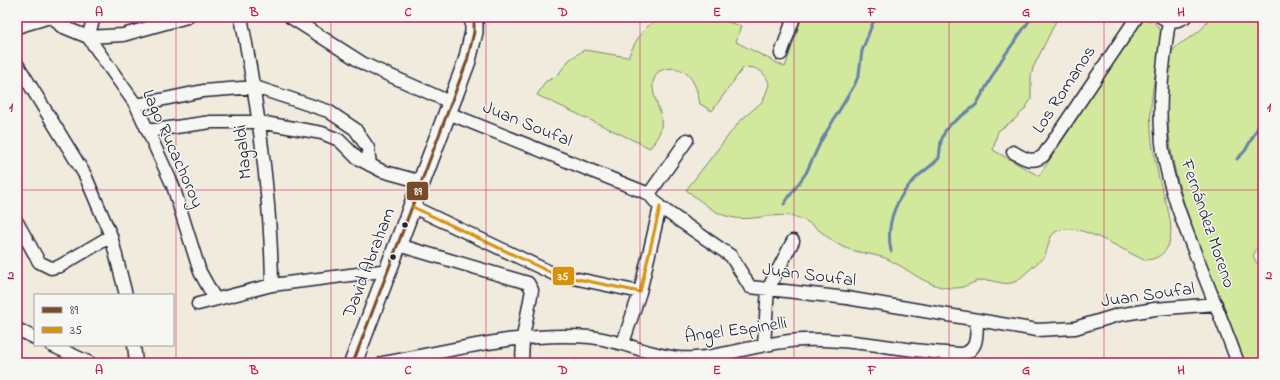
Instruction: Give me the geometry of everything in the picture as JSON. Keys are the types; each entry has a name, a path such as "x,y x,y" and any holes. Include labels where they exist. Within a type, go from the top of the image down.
{"main road":[{"name":"David Abraham","path":"353,363 413,207 472,46 474,17"}],"street":[{"path":"17,27 50,17"},
{"path":"53,17 61,26 88,36 123,35 187,17"},
{"path":"88,36 94,17"},
{"name":"Magaldi","path":"241,17 255,87 260,122 272,255 272,285"},
{"name":"Juan Soufal","path":"290,17 364,64 450,108 649,194 660,207 731,256 750,287 847,298 1037,330 1075,328 1118,315 1155,309 1216,304"},
{"path":"781,54 794,17"},
{"name":"Los Romanos","path":"1013,152 1029,161 1043,156 1136,17"},
{"path":"1165,19 1176,21 1185,17"},
{"name":"Fernández Moreno","path":"1165,19 1161,91 1161,128 1163,150 1170,183 1183,222 1238,363"},
{"name":"Lago Rucachoroy","path":"88,36 136,105 173,186 200,272 215,299"},
{"path":"17,64 85,175 111,236 126,294"},
{"path":"136,105 203,91 255,87 328,111 355,129 368,148 370,165"},
{"path":"148,131 211,122 260,122 322,133 339,140 357,158 382,171 422,182"},
{"path":"649,194 687,140"},
{"path":"413,207 554,274 640,292"},
{"path":"623,343 640,292 660,207"},
{"path":"17,222 39,262 51,268 60,266 111,236"},
{"path":"764,344 768,289 793,241"},
{"path":"398,245 528,283 532,290 523,337 522,363"},
{"path":"198,304 272,285 389,270"},
{"name":"Ángel Espinelli","path":"383,363 523,337 588,337 623,343 678,358 707,356 764,344 803,340 828,340 963,354 970,352 975,347 977,321"},
{"path":"17,329 34,338"},
{"path":"53,346 90,363"},
{"path":"134,346 136,363"}],"green space":[{"path":"665,17 712,17 741,26 736,42 785,67 802,17 1058,17 1033,68 1031,77 1031,99 1025,109 1014,120 998,131 993,150 1039,176 1138,25 1144,20 1153,21 1161,31 1150,118 1157,169 1169,214 1171,231 1169,244 1161,255 1153,259 1144,260 1083,231 1074,229 1060,230 1052,235 1044,257 1017,281 1013,283 1005,283 981,280 960,288 946,288 936,286 919,278 885,258 841,246 810,223 799,218 782,215 747,219 730,217 718,213 686,190 739,122 763,101 769,85 766,77 760,71 748,67 743,68 712,111 700,104 696,88 688,75 683,71 668,69 659,71 653,84 653,91 660,112 661,127 658,136 650,148 537,95 545,82 557,76 569,60 584,50 628,57 642,32 652,23"},
{"path":"1209,17 1263,17 1263,236 1253,256 1256,262 1263,268 1263,363 1245,363 1192,226 1172,157 1168,121 1169,61 1174,49 1201,30"}],"waterway":[{"path":"784,204 806,173 821,141 855,84 859,74 862,51 875,17"},
{"path":"891,251 891,220 894,210 904,192 918,176 939,158 941,141 945,131 951,124 976,105 1002,59 1032,17"},
{"path":"1237,159 1245,151 1263,118"}],"transit line":[{"name":"89","path":"353,363 467,61 474,32 474,17"},
{"name":"35","path":"413,207 554,274 640,292 660,207"}]}
